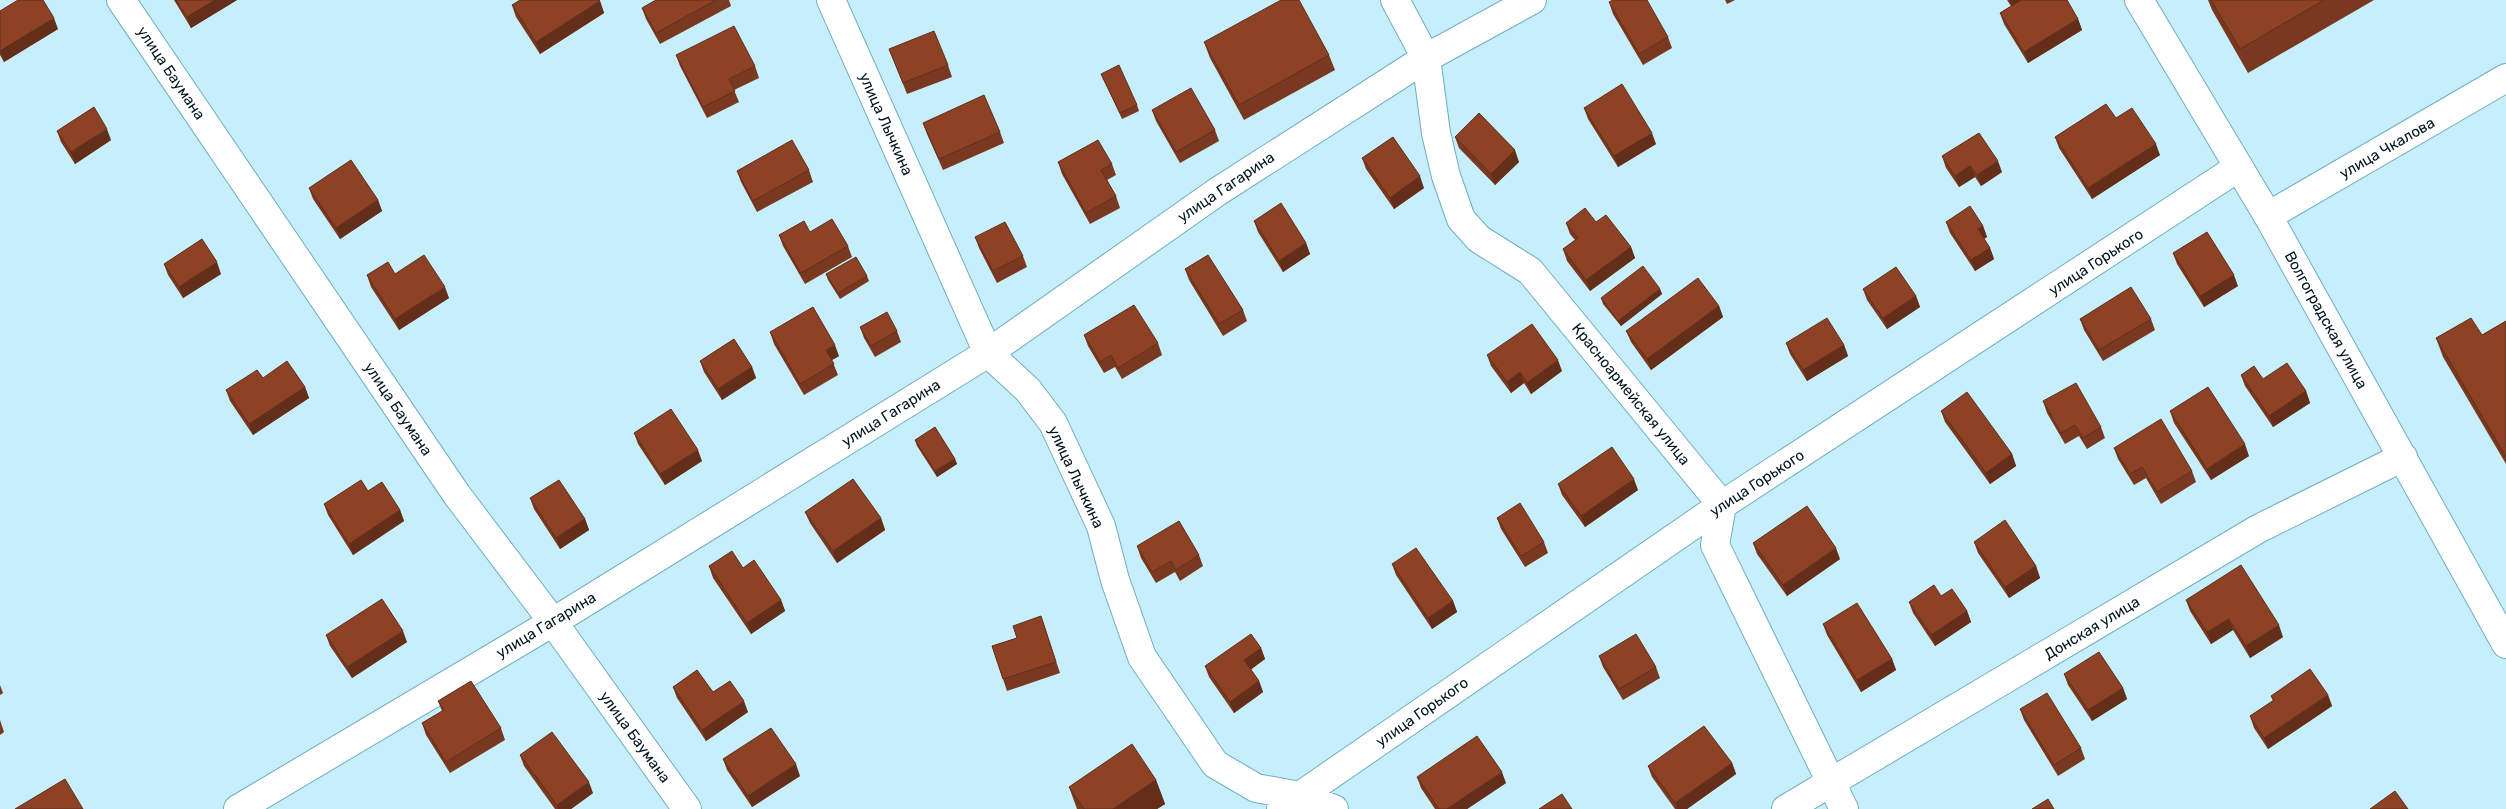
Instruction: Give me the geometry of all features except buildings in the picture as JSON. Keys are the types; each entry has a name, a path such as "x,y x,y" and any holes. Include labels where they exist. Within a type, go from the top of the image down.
{"street":[{"name":"улица Баумана","path":"121,0 457,495 553,622 687,809"},
{"name":"улица Лычкина","path":"831,0 988,353 1028,390 1053,423 1101,526 1115,580 1142,657 1215,764 1256,788 1290,802 1334,809"},
{"name":"Красноармейская улица","path":"1395,0 1426,58 1436,133 1446,176 1461,219 1479,239 1530,271 1722,505"},
{"name":"улица Гагарина","path":"238,809 553,622 988,353 1217,192 1426,58 1532,0"},
{"name":"Волгоградская улица","path":"2140,0 2268,216 2506,644"},
{"name":"улица Чкалова","path":"2268,216 2506,78"},
{"name":"улица Горького","path":"1290,802 1722,505 2239,167"},
{"name":"Донская улица","path":"1786,809 2258,529 2403,457"},
{"path":"1722,505 1715,545 1844,809"}]}
